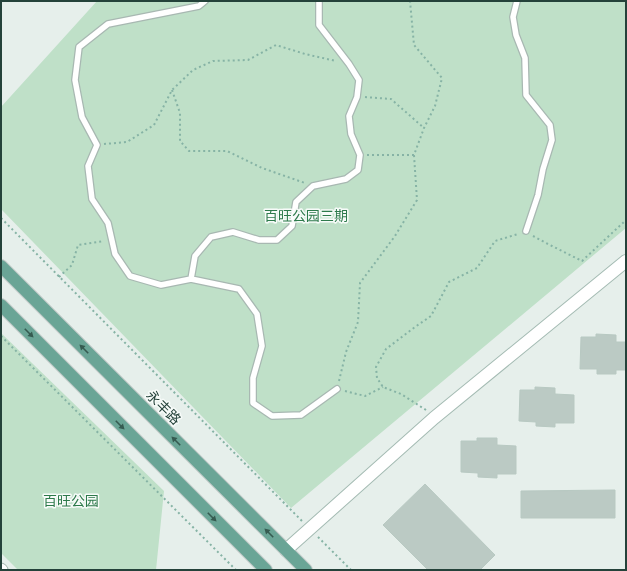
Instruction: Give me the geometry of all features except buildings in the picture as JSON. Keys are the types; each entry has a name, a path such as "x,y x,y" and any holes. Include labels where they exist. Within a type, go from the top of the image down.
{"main road":[{"name":"永丰路","path":"1,266 306,570"},
{"path":"1,305 266,570"}],"street":[{"path":"286,550 434,418 626,261"}],"lane":[{"path":"205,1 199,6 108,24 79,47 75,80 82,117 97,145 88,166 92,199 108,223 115,254 130,276 161,285 192,279 239,288 257,314 262,346 253,378 254,402 272,416 301,415 337,389"},
{"path":"192,279 195,256 211,237 233,232 259,240 277,240 292,226 296,202 313,186 346,179 358,170 360,155 351,134 349,116 358,97 359,80 349,64 319,25 319,1"},
{"path":"517,1 514,17 516,35 525,58 526,95 550,125 552,140 543,169 538,195 526,232"}],"path":[{"path":"384,387 365,396 337,389 346,352 358,322 360,283 395,236 417,200 414,155 424,128 435,106 442,78 414,45 410,1"},
{"path":"97,145 127,142 154,125 172,90 193,70 213,61 248,60 276,45 305,54 349,64"},
{"path":"172,90 180,113 180,141 188,151 227,151 262,168 313,186"},
{"path":"358,97 392,99 424,128"},
{"path":"360,155 414,155"},
{"path":"1,218 351,570"},
{"path":"434,418 425,408 401,394 384,387 376,378 376,367 386,350 431,316 449,282 477,268 495,241 526,232 582,261 626,220"},
{"path":"59,277 72,265 78,245 112,240"},
{"path":"1,336 236,570"}],"green space":[{"name":"百旺公园三期","path":"97,1 626,1 626,228 291,508 1,209 1,107"},
{"name":"百旺公园","path":"1,333 164,491 156,570 18,570 1,553"}]}
